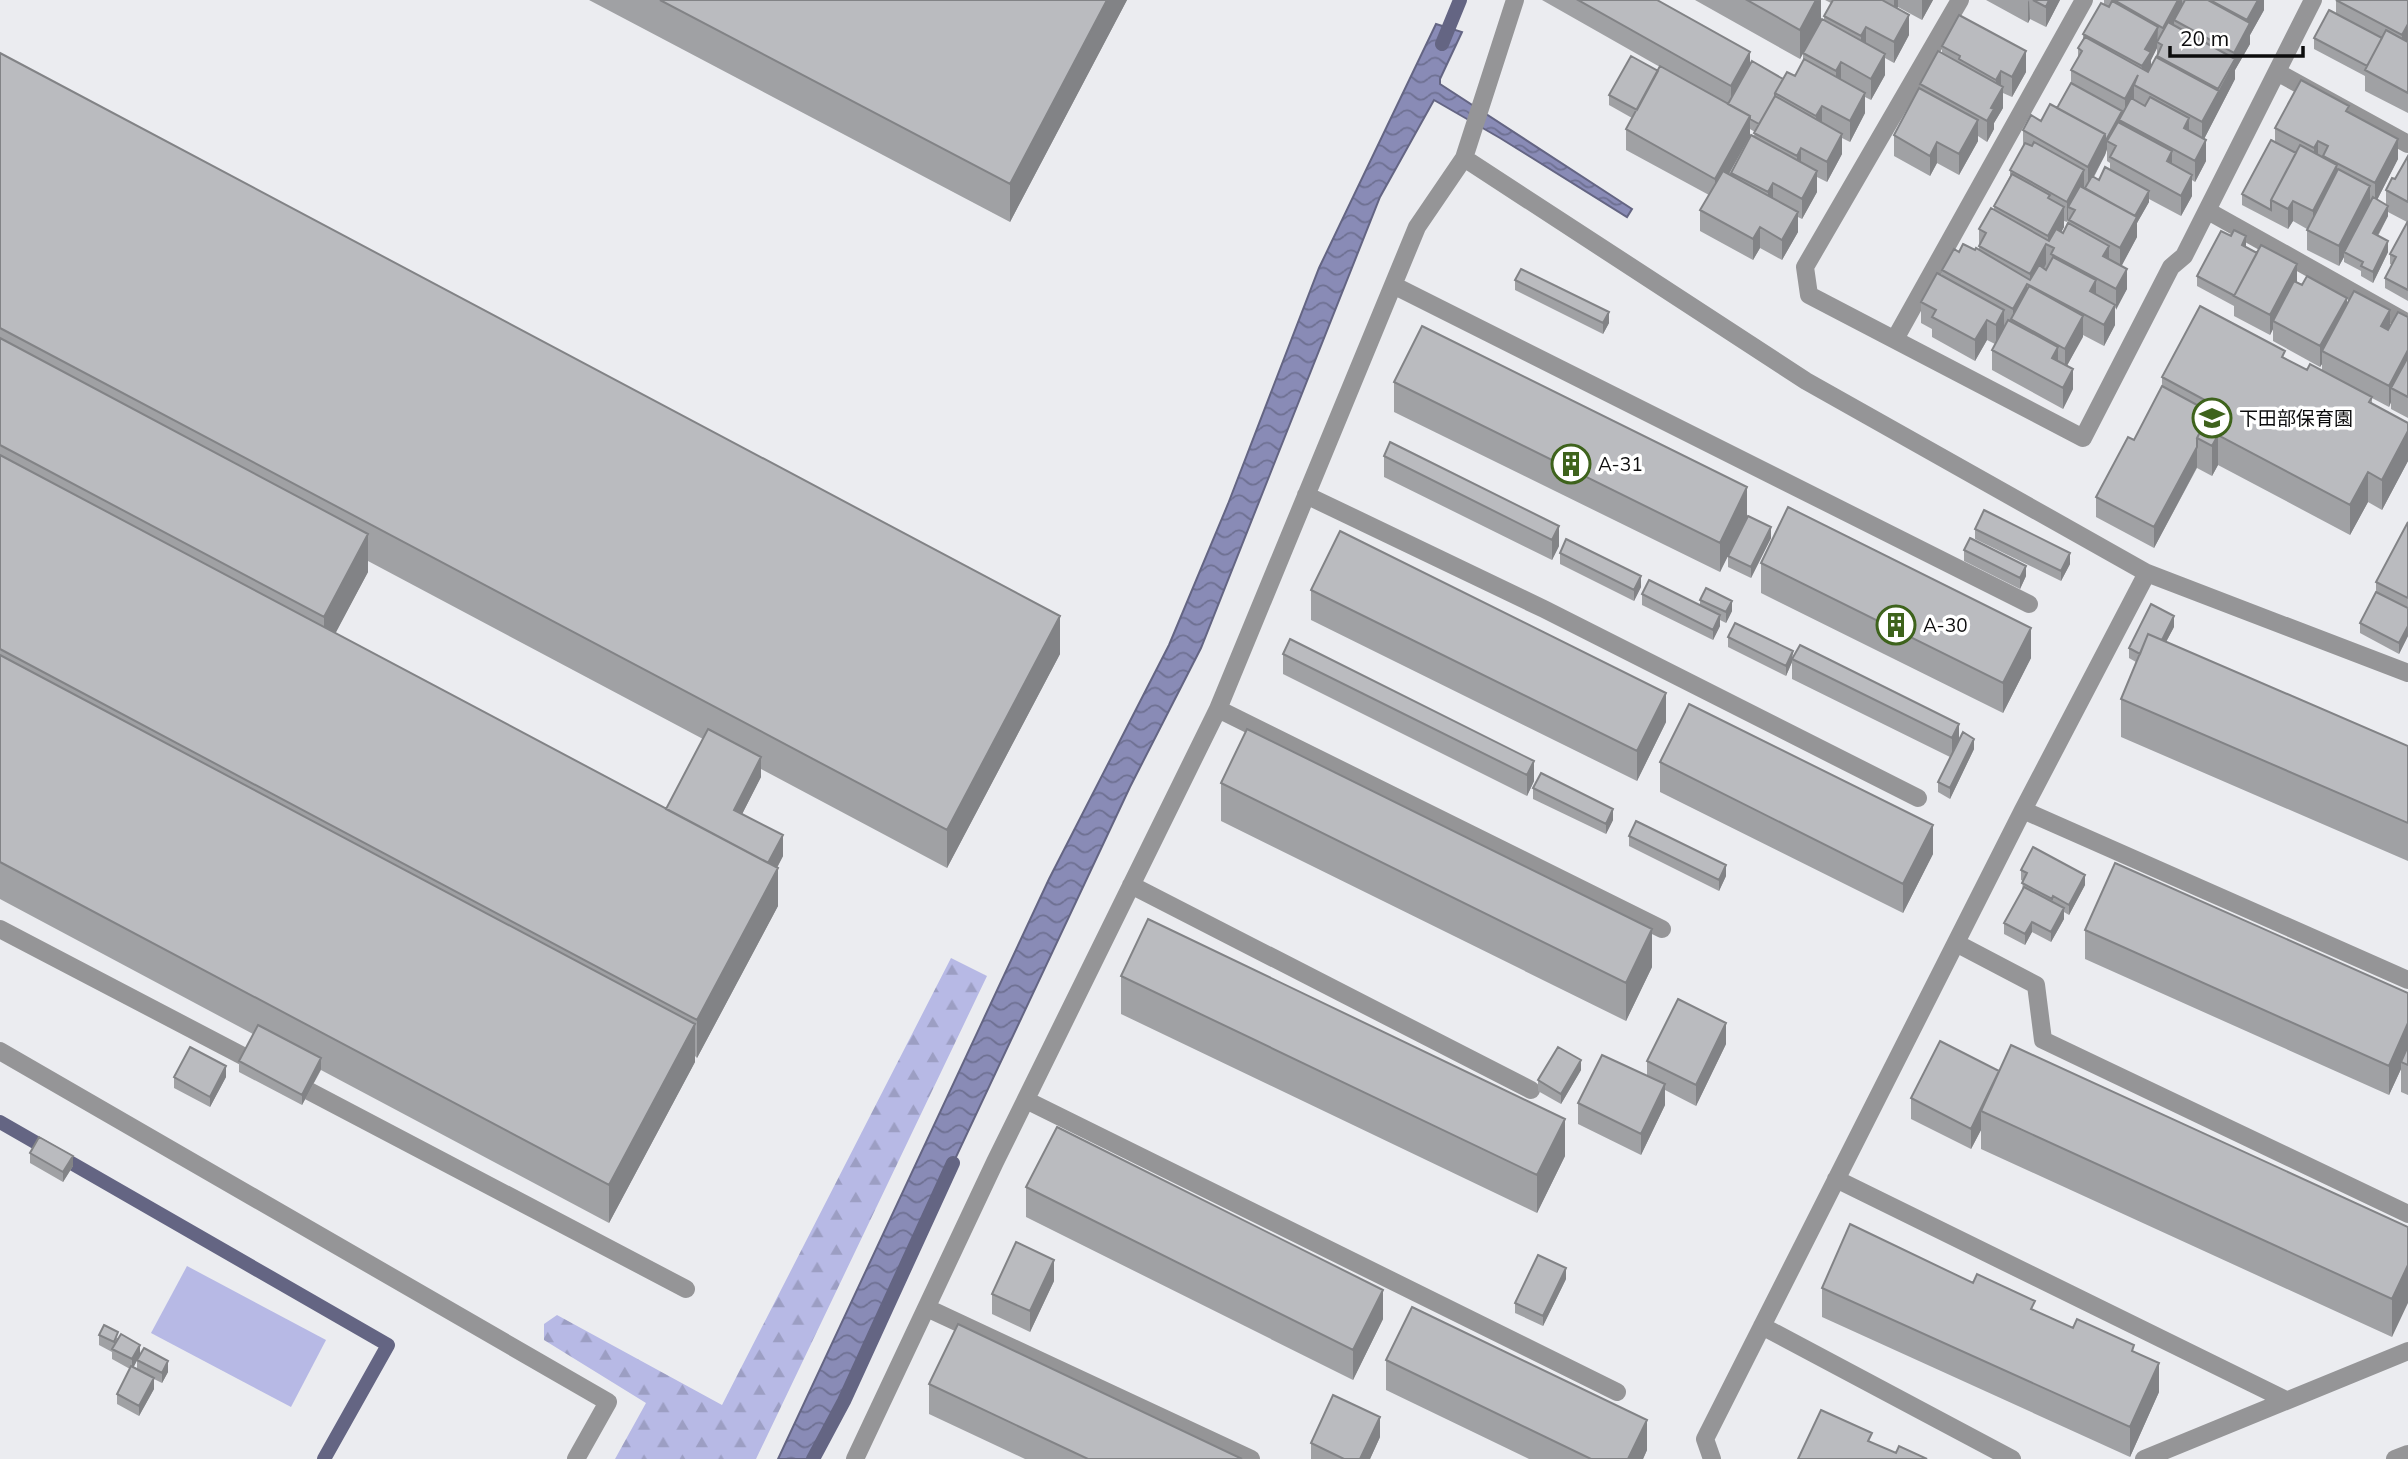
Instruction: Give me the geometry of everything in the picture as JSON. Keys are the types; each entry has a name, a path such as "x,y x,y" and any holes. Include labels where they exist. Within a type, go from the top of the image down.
{"street":[{"path":"855,1459 1217,709 1417,227 1464,158 1515,0"},
{"path":"1960,0 1805,267 1809,295 2083,438 2171,267 2184,256 2208,211 2313,0"},
{"path":"1895,339 2084,0"},
{"path":"2277,72 2408,144"},
{"path":"1464,158 1806,381 2147,573 2408,673"},
{"path":"2208,211 2408,323"},
{"path":"1393,285 2029,604"},
{"path":"1306,495 1544,609 1918,798"},
{"path":"1712,1459 1705,1439 2023,810 2147,573"},
{"path":"1217,709 1662,929"},
{"path":"2023,810 2408,980"},
{"path":"1131,885 1531,1090"},
{"path":"0,929 686,1289"},
{"path":"1956,943 2036,985 2043,1040 2408,1214"},
{"path":"0,1051 608,1402 576,1459"},
{"path":"1026,1100 1617,1392"},
{"path":"1836,1179 2286,1400"},
{"path":"927,1308 1251,1459"},
{"path":"1762,1326 2012,1459"},
{"path":"2144,1459 2408,1351"},
{"path":"2395,1459 2408,1454"}],"green space":[{"path":"951,958 987,976 756,1459 615,1459 646,1403 544,1340 544,1324 557,1315 722,1405"},
{"path":"187,1266 326,1340 291,1407 151,1333"}],"water":[{"path":"1436,24 1462,32 1440,84 1632,209 1627,217 1434,100 1380,197 1201,648 1130,787 814,1459 778,1459 1049,879 1169,645 1228,504 1319,268"}],"building":[{"path":"660,0 1107,0 1010,184"},
{"path":"1578,0 1657,0 1750,52 1731,86"},
{"path":"1747,0 1816,0 1800,30"},
{"path":"1833,0 1882,0 1909,15 1894,42 1866,27 1861,36 1824,16"},
{"path":"2033,0 2049,0 2046,7"},
{"path":"2114,0 2178,0 2163,28"},
{"path":"2185,0 2208,0 2250,23 2234,53 2174,20"},
{"path":"2210,0 2258,0 2247,20"},
{"path":"2336,0 2408,0 2408,24 2402,35"},
{"path":"2112,1 2158,27 2145,49 2151,52 2142,66 2083,34 2101,3 2109,7"},
{"path":"2329,10 2382,38 2367,66 2314,38"},
{"path":"1959,15 2026,51 2012,77 2001,71 1996,80 1942,46"},
{"path":"1822,19 1885,54 1871,79 1841,62 1836,71 1803,53"},
{"path":"2168,22 2235,59 2218,89 2157,56 2162,45 2157,42"},
{"path":"2386,30 2408,42 2408,93 2365,70"},
{"path":"2085,37 2148,72 2156,57 2219,91 2202,122 2134,85 2138,75 2125,99 2071,70 2082,51 2078,48"},
{"path":"1938,51 2003,87 1987,121 1920,84"},
{"path":"0,53 1060,616 947,830 0,328"},
{"path":"1631,56 1658,71 1637,110 1609,95"},
{"path":"1804,59 1865,93 1850,121 1822,106 1816,116 1775,93 1787,72 1795,76"},
{"path":"1752,61 1783,79 1759,124 1728,104"},
{"path":"1660,66 1750,116 1715,179 1626,129"},
{"path":"2301,80 2349,106 2346,111 2398,139 2375,183 2323,156 2328,146 2318,141 2314,148 2275,128"},
{"path":"2071,83 2122,111 2105,142 2105,134 2057,108"},
{"path":"1919,88 1978,120 1959,154 1937,142 1930,156 1894,135"},
{"path":"1775,96 1842,134 1827,162 1801,148 1797,156 1754,133"},
{"path":"2150,97 2189,118 2184,128 2206,140 2195,161 2119,120 2131,98 2145,106"},
{"path":"2050,104 2105,134 2088,167 2023,130 2031,115 2041,121"},
{"path":"2118,122 2172,151 2167,161 2192,175 2181,196 2110,157 2116,146 2107,141"},
{"path":"1751,135 1817,171 1802,199 1773,183 1768,192 1731,173"},
{"path":"2271,140 2296,153 2271,200 2271,210 2242,194"},
{"path":"2034,142 2084,170 2067,202 2010,170 2025,143 2032,146"},
{"path":"2300,145 2337,165 2313,211 2293,201 2288,209 2271,200"},
{"path":"2408,156 2408,202 2386,190"},
{"path":"2105,167 2149,191 2135,216 2085,188 2092,176 2099,180"},
{"path":"2338,169 2370,186 2339,246 2307,230"},
{"path":"1723,171 1798,212 1782,240 1760,227 1753,239 1700,210"},
{"path":"2012,174 2050,195 2048,198 2064,207 2048,236 1994,206"},
{"path":"2080,186 2137,217 2120,248 2069,220 2075,210 2068,207"},
{"path":"2373,197 2388,206 2373,233 2388,241 2373,272 2361,266 2363,262 2344,252"},
{"path":"1991,208 2049,241 2056,229 2063,233 2068,223 2109,246 2103,256 2127,269 2116,289 2051,254 2054,248 2046,244 2030,274 1979,246 1986,233 1979,229"},
{"path":"2408,221 2408,290 2385,278 2396,257 2390,254"},
{"path":"2234,230 2246,236 2242,245 2257,253 2234,296 2197,276 2221,231 2231,236"},
{"path":"1963,244 1975,250 1976,248 2030,280 2039,265 2046,270 2053,257 2096,280 2090,291 2115,305 2104,325 2027,284 2013,309 1942,270 1954,249 1959,252"},
{"path":"2261,245 2297,264 2270,315 2234,296"},
{"path":"1521,269 1609,312 1603,323 1515,280"},
{"path":"1937,273 2004,310 1996,325 1987,320 1975,340 1932,317 1936,310 1921,302"},
{"path":"2307,276 2347,298 2320,346 2273,321 2294,281 2302,285"},
{"path":"2029,286 2083,316 2065,349 2011,319"},
{"path":"2354,291 2390,310 2381,326 2388,330 2398,312 2408,317 2408,350 2389,386 2322,351"},
{"path":"2200,306 2285,351 2282,357 2307,370 2310,364 2372,397 2369,402 2408,423 2408,431 2382,480 2368,472 2350,505 2218,435 2212,446 2197,438 2214,405 2162,377"},
{"path":"2008,320 2058,347 2052,358 2073,369 2063,388 1992,350"},
{"path":"1422,326 1747,487 1720,543 1394,382"},
{"path":"0,338 368,534 324,617 0,445"},
{"path":"2408,357 2408,397 2391,388"},
{"path":"2162,386 2210,412 2197,438 2197,447 2154,527 2096,497 2128,437 2134,440"},
{"path":"1390,442 1559,526 1552,540 1384,456"},
{"path":"0,455 778,868 697,1020 0,649"},
{"path":"1788,507 2031,628 2003,683 1761,563"},
{"path":"1984,510 2070,553 2061,571 1975,529"},
{"path":"1748,516 1771,527 1751,567 1728,556"},
{"path":"2408,522 2408,598 2376,582"},
{"path":"1340,531 1666,693 1637,751 1311,590"},
{"path":"1970,538 2026,566 2020,578 1964,550"},
{"path":"1566,539 1641,576 1634,590 1560,553"},
{"path":"1649,580 1720,615 1713,630 1642,594"},
{"path":"1706,588 1732,601 1726,612 1700,600"},
{"path":"2376,592 2408,608 2408,626 2399,643 2360,623"},
{"path":"2151,604 2174,616 2162,640 2148,634 2140,654 2129,648"},
{"path":"1735,623 1793,651 1786,666 1728,637"},
{"path":"2148,634 2408,746 2408,823 2121,699"},
{"path":"1290,639 1534,761 1527,775 1283,654"},
{"path":"1800,645 1959,724 1952,738 1792,659"},
{"path":"0,655 695,1024 609,1185 0,862"},
{"path":"1689,704 1933,825 1903,884 1660,762"},
{"path":"708,729 761,757 734,810 783,835 768,863 666,809"},
{"path":"1247,729 1652,929 1626,983 1221,783"},
{"path":"1963,732 1974,739 1950,788 1938,782"},
{"path":"1541,773 1613,809 1606,824 1533,788"},
{"path":"1636,821 1726,865 1719,880 1629,836"},
{"path":"2033,847 2085,875 2069,905 2022,883 2027,873 2021,870"},
{"path":"2115,863 2408,993 2408,1023 2389,1066 2085,930"},
{"path":"2024,887 2064,908 2051,932 2032,922 2025,934 2004,923"},
{"path":"1148,919 1565,1119 1537,1175 1121,976"},
{"path":"1678,999 1726,1023 1696,1085 1647,1061"},
{"path":"258,1025 321,1058 302,1095 239,1061"},
{"path":"1940,1041 1999,1071 1971,1129 1911,1098"},
{"path":"2011,1045 2408,1227 2408,1265 2392,1299 1981,1111"},
{"path":"2408,1046 2408,1065 2401,1062"},
{"path":"190,1047 226,1066 210,1097 174,1077"},
{"path":"1558,1047 1581,1060 1561,1094 1538,1080"},
{"path":"1602,1055 1665,1084 1641,1134 1578,1103"},
{"path":"1057,1127 1383,1290 1353,1350 1026,1187"},
{"path":"39,1137 73,1156 63,1172 30,1153"},
{"path":"1850,1224 1973,1283 1977,1274 2035,1301 2031,1309 2073,1328 2077,1319 2134,1345 2132,1351 2159,1363 2130,1427 1822,1288"},
{"path":"1016,1242 1054,1260 1030,1311 992,1294"},
{"path":"1538,1255 1566,1268 1543,1316 1515,1303"},
{"path":"1412,1307 1647,1420 1628,1459 1591,1459 1386,1360"},
{"path":"958,1324 1242,1459 1088,1459 929,1384"},
{"path":"104,1325 118,1332 114,1342 99,1335"},
{"path":"121,1334 140,1345 132,1359 112,1349"},
{"path":"144,1348 168,1361 162,1373 137,1360"},
{"path":"131,1366 154,1378 139,1406 117,1394"},
{"path":"1333,1395 1380,1417 1360,1459 1344,1459 1311,1443"},
{"path":"1821,1410 1872,1433 1868,1441 1896,1453 1899,1446 1927,1459 1798,1459"}],"waterway":[{"path":"1442,44 1460,0"},
{"path":"0,1122 388,1345 324,1459"},
{"path":"813,1459 844,1401 953,1163"}],"place":[{"name":"下田部保育園","path":"2212,418"},
{"name":"A-31","path":"1571,464"},
{"name":"A-30","path":"1896,625"}]}
